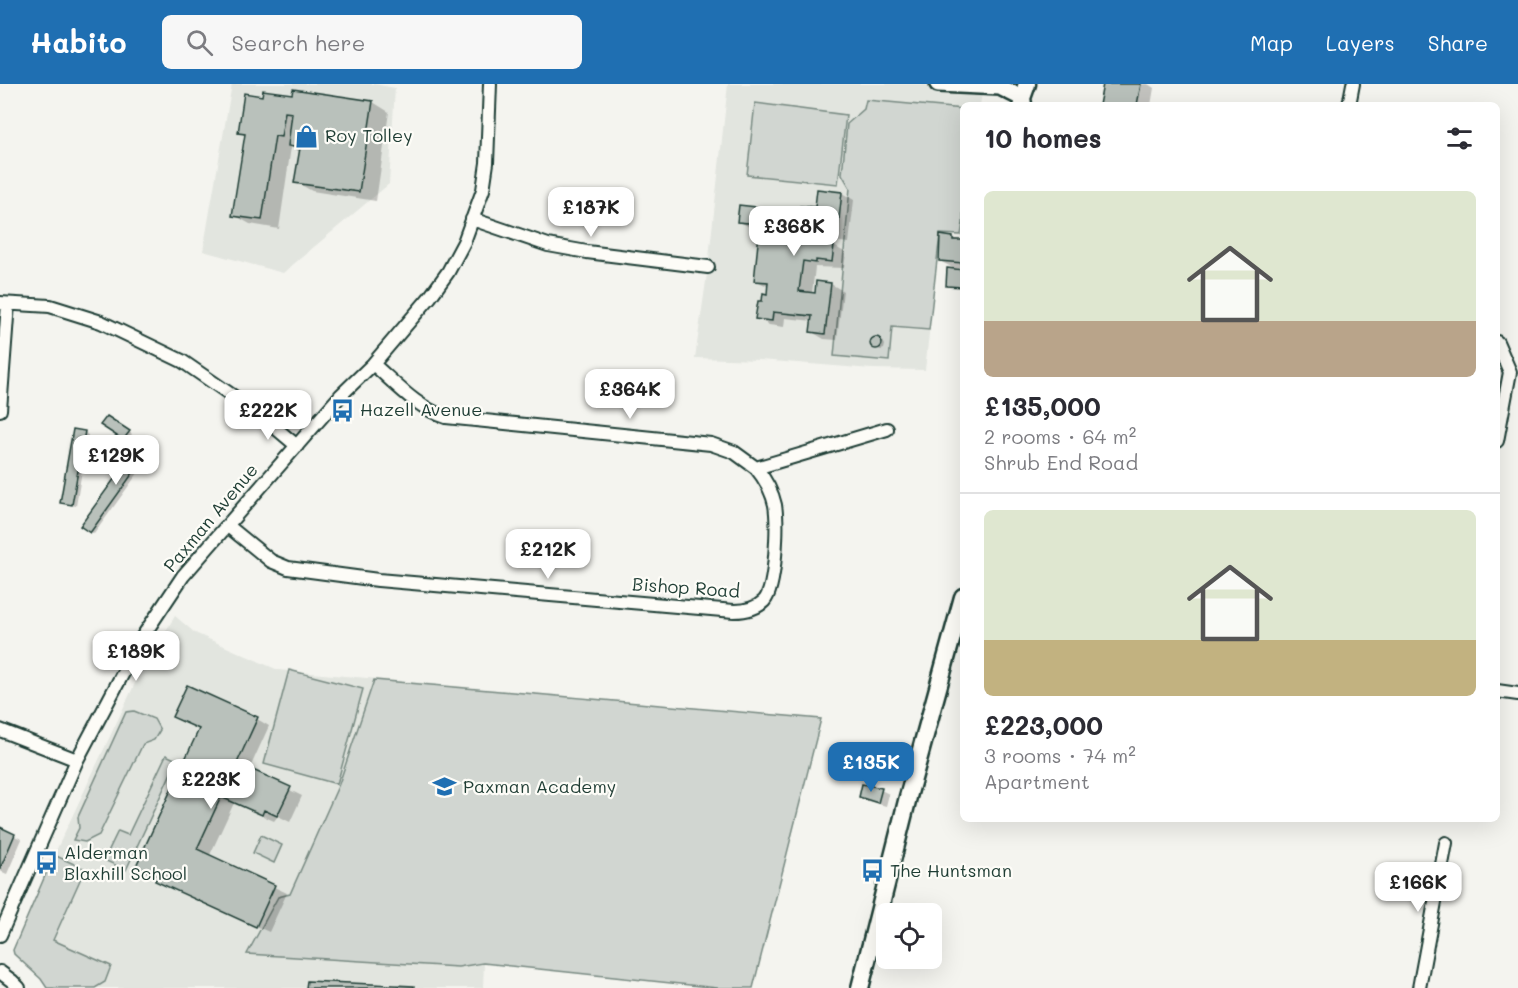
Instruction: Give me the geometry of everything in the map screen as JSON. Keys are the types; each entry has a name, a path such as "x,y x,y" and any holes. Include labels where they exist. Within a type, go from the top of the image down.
{"main road":[{"path":"860,988 908,797 960,608"}],"street":[{"name":"Paxman Avenue","path":"0,935 77,760 141,639 183,576 341,395 373,364 430,297 448,272 464,242 483,190 487,163 490,84"},
{"path":"938,84 1000,87 1024,96"},
{"path":"1350,102 1353,84"},
{"path":"472,219 548,245 708,267"},
{"path":"0,410 4,304 50,306 101,322 182,361 259,414 297,446"},
{"path":"1500,349 1510,372 1500,425"},
{"path":"373,364 420,405 433,413 446,417 711,444 734,452 756,468 887,429"},
{"name":"Bishop Road","path":"228,526 270,561 288,568 378,580 734,611 746,610 757,606 765,599 771,588 776,545 775,504 766,480 756,468"},
{"path":"1500,691 1518,694"},
{"path":"0,730 77,760"},
{"path":"1419,988 1446,843"},
{"path":"0,972 19,988"}],"shaded area":[{"name":"Roy Tolley","path":"232,84 374,84 395,88 389,184 283,273 203,251"},
{"path":"728,84 983,86 980,102 960,102 960,235 940,234 925,370 695,358 708,267"},
{"path":"866,100 960,109 960,235 940,234 929,330 892,327 889,361 834,356 850,188 842,174 847,124 864,109"},
{"path":"755,103 846,115 838,184 747,175"},
{"name":"Paxman Academy","path":"175,616 195,633 278,670 821,719 753,988 718,988 484,963 483,988 47,988 41,979 14,954 13,950 54,855 138,677"},
{"path":"289,670 363,689 337,784 264,764"},
{"path":"374,680 821,719 753,988 718,988 483,963 458,967 247,954 278,897 290,894 339,784"},
{"path":"134,711 154,719 160,730 154,740 143,744 99,835 85,842 73,840 79,828 78,817 126,712"},
{"path":"166,755 177,760 126,870 104,860 118,831 128,835"},
{"path":"261,835 282,845 274,863 253,853"},
{"path":"54,855 85,869 53,940 111,966 105,982 95,988 47,988 41,979 14,954 13,950"}],"building":[{"path":"1103,84 1141,84 1138,102 1100,102"},
{"path":"293,89 373,101 359,192 294,183 300,148 288,146 292,113 285,112 281,137 275,136 262,220 232,216 245,134 238,133 244,93 262,96 263,90 292,94"},
{"path":"817,189 842,192 837,237 812,234 811,242 834,245 832,262 803,261 799,291 815,293 816,281 831,283 825,334 810,332 812,316 773,312 772,321 755,319 758,301 762,301 763,293 767,294 768,282 754,281 760,224 737,222 739,205 792,211 790,230 785,229 784,237 804,240 805,228 797,227 800,206 815,207"},
{"path":"940,235 960,240 960,263 939,261"},
{"path":"947,268 960,270 960,287 946,286"},
{"path":"878,337 882,343 878,349 874,349 870,341"},
{"path":"107,416 130,431 123,440 100,425"},
{"path":"73,429 85,431 72,505 60,503"},
{"path":"144,438 153,445 90,533 80,526"},
{"path":"187,685 258,717 237,763 291,787 277,816 264,810 262,815 221,797 197,849 275,885 256,927 155,881 158,876 136,866 199,729 172,717"},
{"path":"862,784 882,788 878,803 859,797"},
{"path":"0,827 15,834 0,869"},
{"path":"307,981 414,986 414,988 306,988"}],"place":[{"name":"Roy Tolley","path":"307,136"},
{"name":"Hazell Avenue","path":"342,410"},
{"name":"Paxman Academy","path":"445,787"},
{"name":"Alderman Blaxhill School","path":"46,863"},
{"name":"The Huntsman","path":"872,871"}]}
